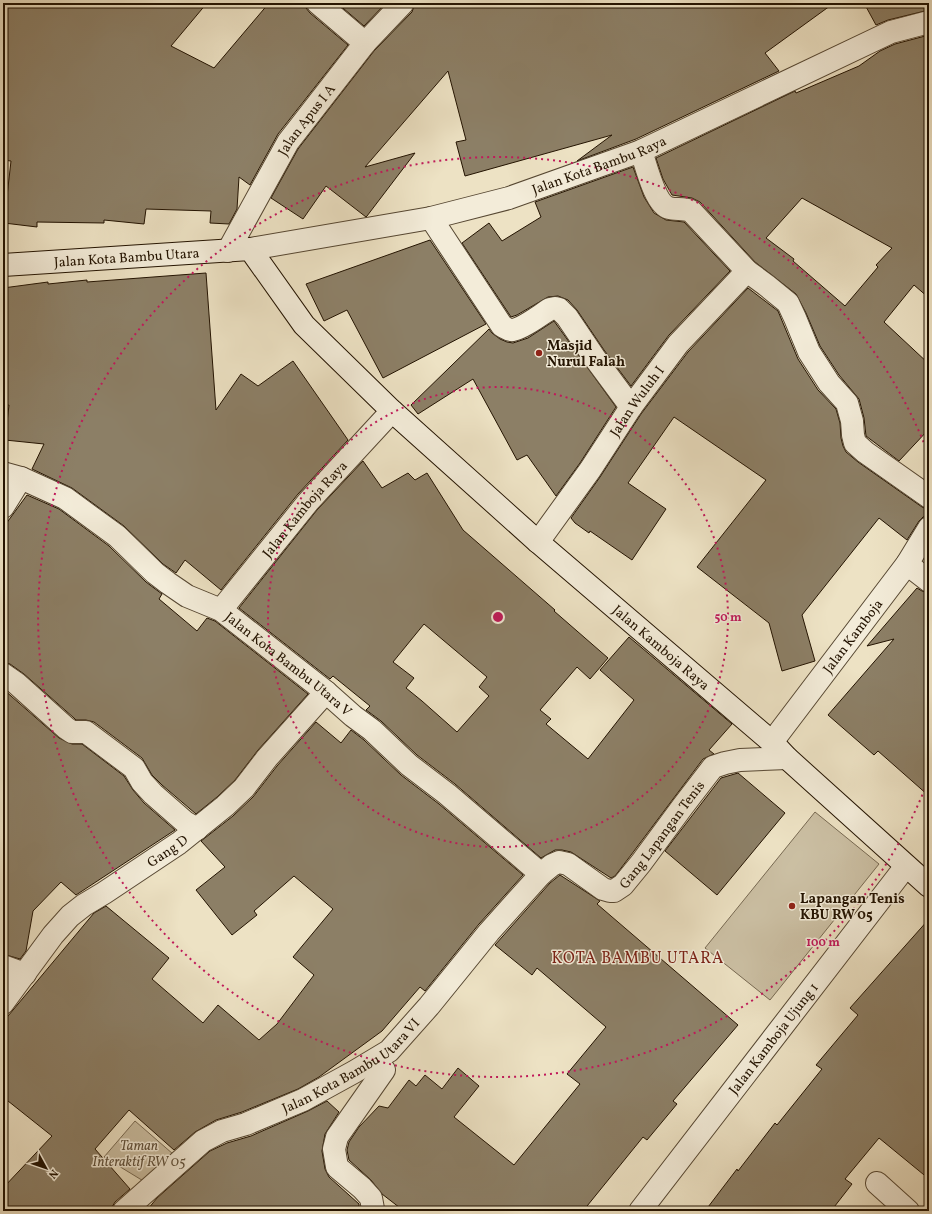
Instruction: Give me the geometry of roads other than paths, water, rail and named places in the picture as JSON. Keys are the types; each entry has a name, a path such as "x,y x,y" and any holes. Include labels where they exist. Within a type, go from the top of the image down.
{"street":[{"path":"318,3 365,43"},
{"name":"Jalan Apus I A","path":"228,251 288,142 365,43 403,3"},
{"name":"Jalan Kota Bambu Raya","path":"250,249 431,218 509,198 641,151 891,32 929,22"},
{"path":"641,151 660,202 670,209 685,209 691,211 747,272 788,303 809,352 829,383 847,403 856,443 865,452 929,497"},
{"path":"431,218 502,326 508,330 513,330 519,328 550,309 559,309 567,317 631,407"},
{"name":"Jalan Kota Bambu Utara","path":"3,265 250,249"},
{"name":"Jalan Kamboja Raya","path":"250,249 304,325 392,411 538,542 772,742 787,758 929,886"},
{"name":"Jalan Wuluh I","path":"538,542 590,470 631,407 678,344 747,272"},
{"name":"Jalan Kamboja Raya","path":"221,610 308,502 392,411"},
{"name":"Jalan Kota Bambu Utara V","path":"3,507 12,475 64,498 117,536 155,573 187,596 221,610 281,655 353,716 372,730 409,765 447,794 541,874"},
{"name":"Jalan Kamboja","path":"772,742 907,564 929,528"},
{"path":"907,564 929,581"},
{"path":"3,674 16,683 66,728 72,732 86,732 134,768 142,782 153,794 185,822 197,829"},
{"name":"Gang D","path":"3,1003 53,935 70,916 84,905 146,866 197,829 244,788 267,758 326,692"},
{"name":"Gang Lapangan Tenis","path":"541,874 552,865 560,862 568,864 603,890 614,891 623,885 641,863 682,806 713,767 740,760 787,758"},
{"name":"Jalan Kamboja Ujung 1","path":"640,1211 906,866"},
{"name":"Jalan Kota Bambu Utara VI","path":"124,1211 202,1141 303,1100 389,1051 429,1006 489,932 541,874"},
{"path":"3,966 25,974"},
{"path":"371,1211 373,1209 371,1198 362,1188 337,1167 334,1150 337,1137 384,1070"},
{"path":"877,1183 908,1211"}],"place":[{"name":"Masjid Nurul Falah","path":"539,353"},
{"name":"Lapangan Tenis KBU RW 05","path":"792,906"}],"district":[{"name":"KOTA BAMBU UTARA","path":"638,957"}],"park label":[{"name":"Taman Interaktif RW 05","path":"139,1154"}]}
